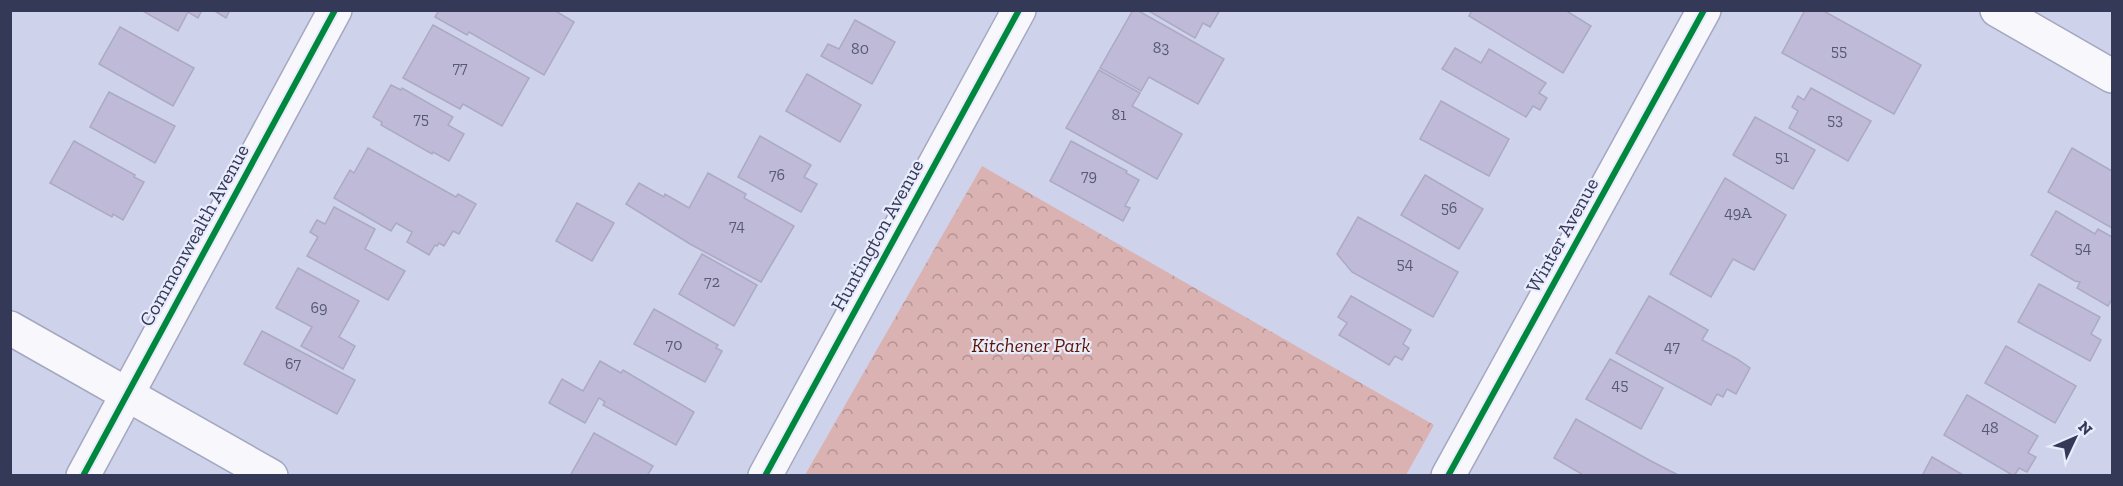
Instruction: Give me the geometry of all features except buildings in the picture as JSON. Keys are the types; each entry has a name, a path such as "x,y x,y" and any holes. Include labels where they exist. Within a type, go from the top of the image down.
{"street":[{"name":"Commonwealth Avenue","path":"83,476 335,10"},
{"name":"Huntington Avenue","path":"765,476 1019,10"},
{"name":"Winter Avenue","path":"1449,476 1704,10"},
{"path":"1997,10 2112,76"},
{"path":"10,328 271,476"}],"green space":[{"name":"Kitchener Park","path":"982,166 1434,425 1406,475 805,475"}],"cycle path":[{"path":"83,476 335,10"},
{"path":"765,476 1019,10"},
{"path":"1448,476 1704,10"}]}
